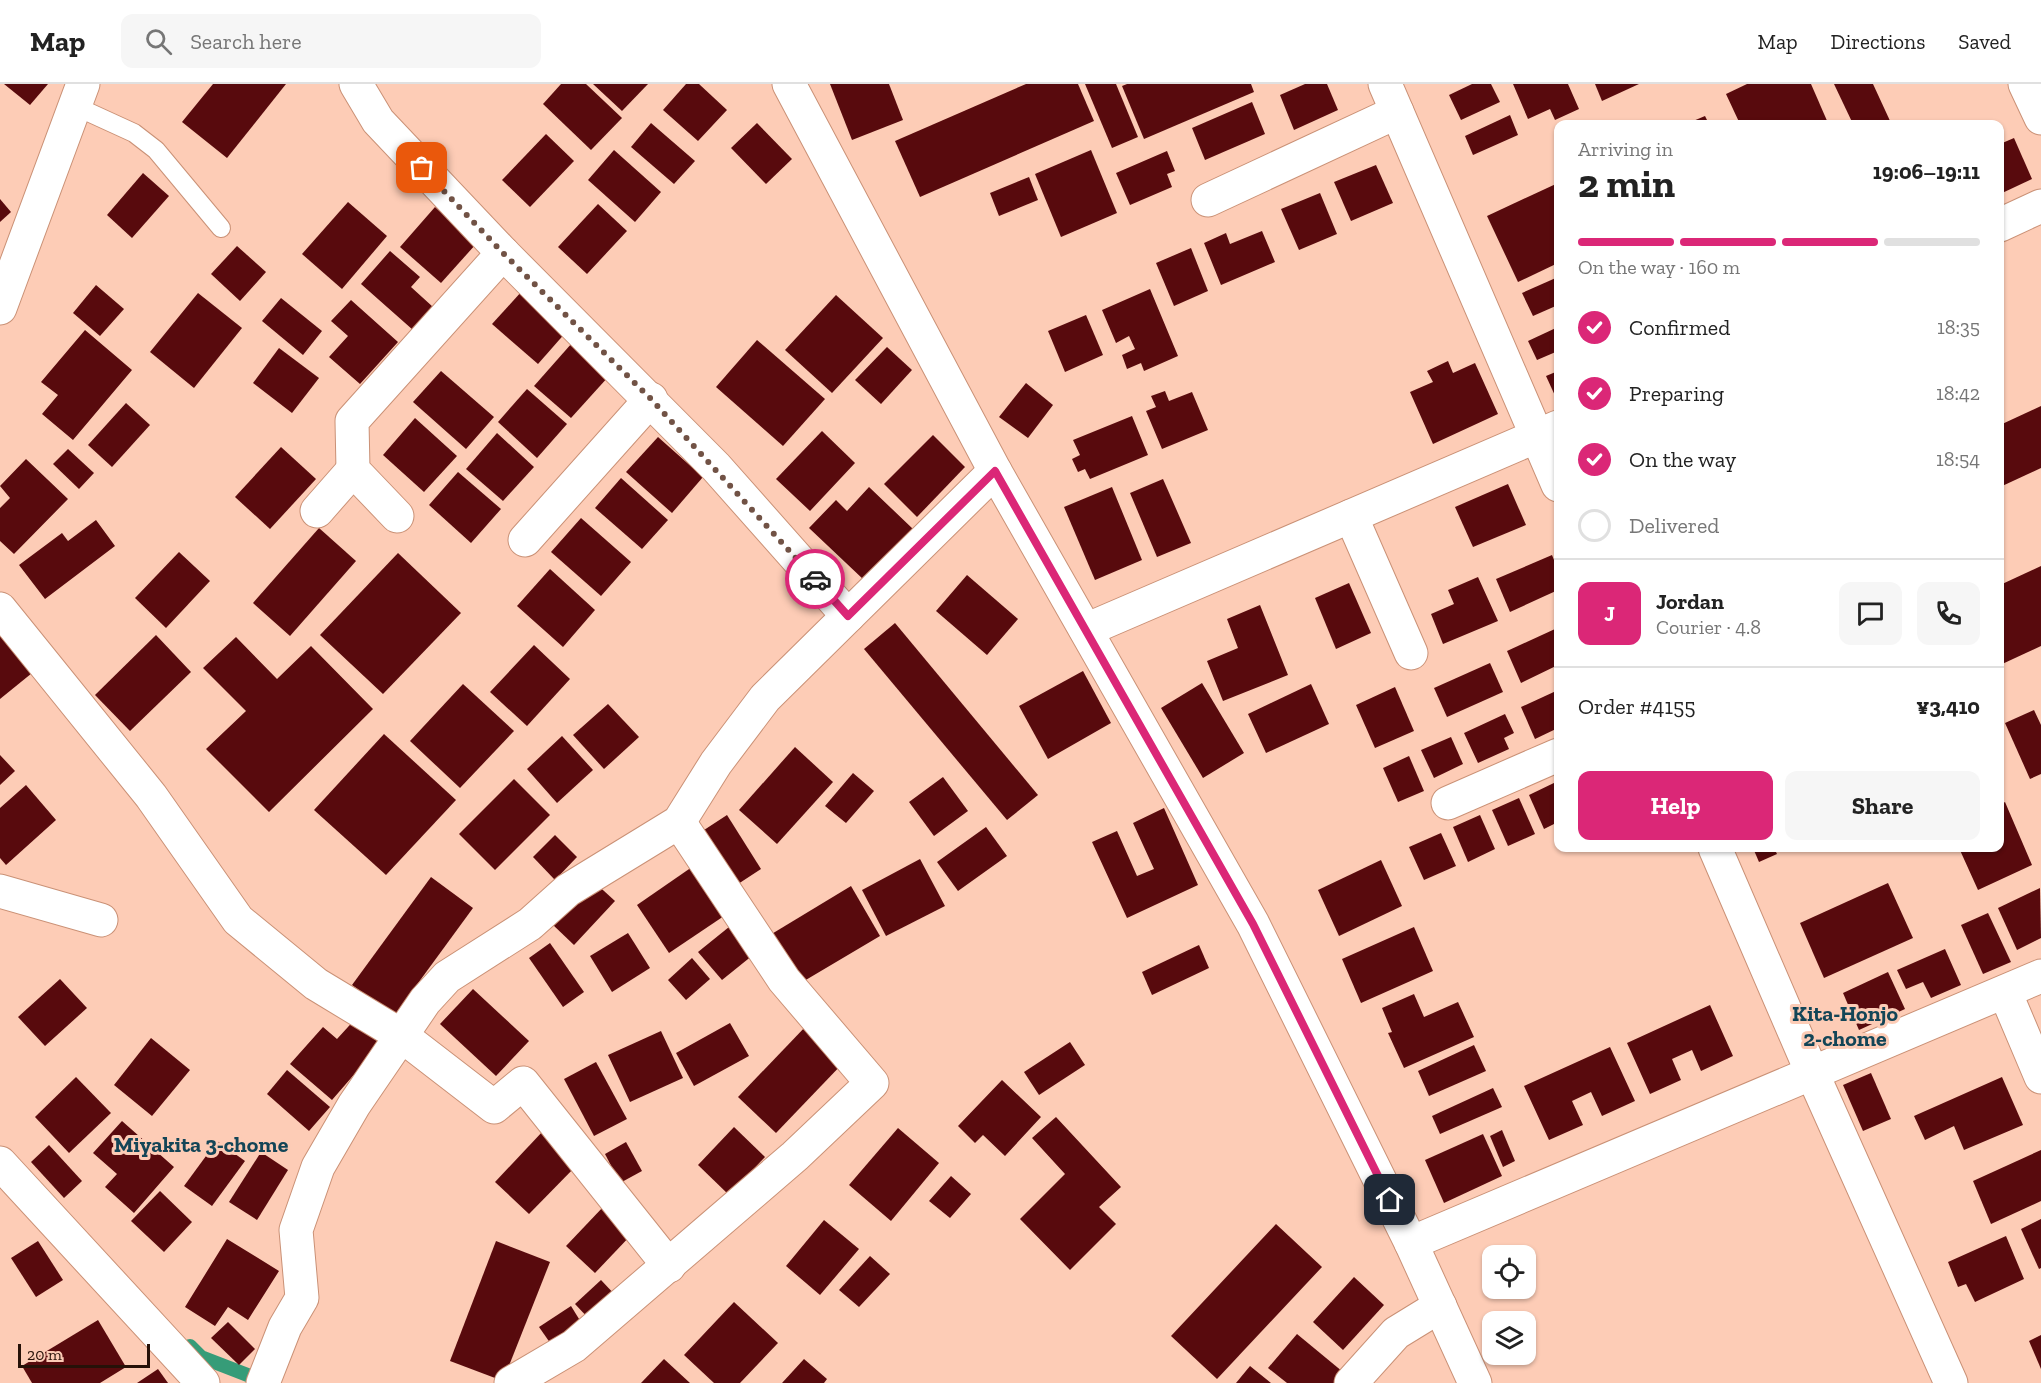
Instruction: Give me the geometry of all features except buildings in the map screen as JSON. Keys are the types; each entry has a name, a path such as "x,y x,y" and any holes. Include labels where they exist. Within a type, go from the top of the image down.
{"street":[{"path":"356,84 378,121 503,253 651,399 716,467 848,616"},
{"path":"789,84 995,471 1253,924 1411,1243 1475,1383"},
{"path":"2025,84 2041,118"},
{"path":"0,308 79,95"},
{"path":"1208,200 1391,98 1548,431 1554,463"},
{"path":"2004,223 2041,206"},
{"path":"317,511 353,470 352,421 503,253"},
{"path":"525,540 651,399"},
{"path":"1086,630 1548,431"},
{"path":"353,470 397,516"},
{"path":"263,1383 285,1327 302,1298 296,1230 318,1167 354,1105 425,1001 447,976 530,924 568,890 679,822 716,763 765,698 995,471"},
{"path":"1351,516 1411,653"},
{"path":"0,609 151,796 238,920 316,984 402,1036 494,1107 523,1083 669,1266"},
{"path":"1448,803 1554,757"},
{"path":"511,1383 574,1346 795,1156 872,1083 784,980 679,822"},
{"path":"1717,852 1813,1075 1951,1383"},
{"path":"0,891 101,920"},
{"path":"1411,1243 1813,1075 2041,976"},
{"path":"2005,992 2041,1077"},
{"path":"0,1163 203,1383"},
{"path":"1351,1383 1396,1333 1440,1306"}],"lane":[{"path":"79,95 156,150 221,228"}],"waterway":[{"path":"190,1346 201,1357 263,1381"}],"way so far":[{"path":"422,168 503,253 651,399 716,467 815,579"}],"district":[{"name":"Kita-Honjo 2-chome","path":"1845,1026"},
{"name":"Miyakita 3-chome","path":"201,1144"}],"route":[{"path":"815,579 848,616 995,471 1253,924 1390,1200"}]}
